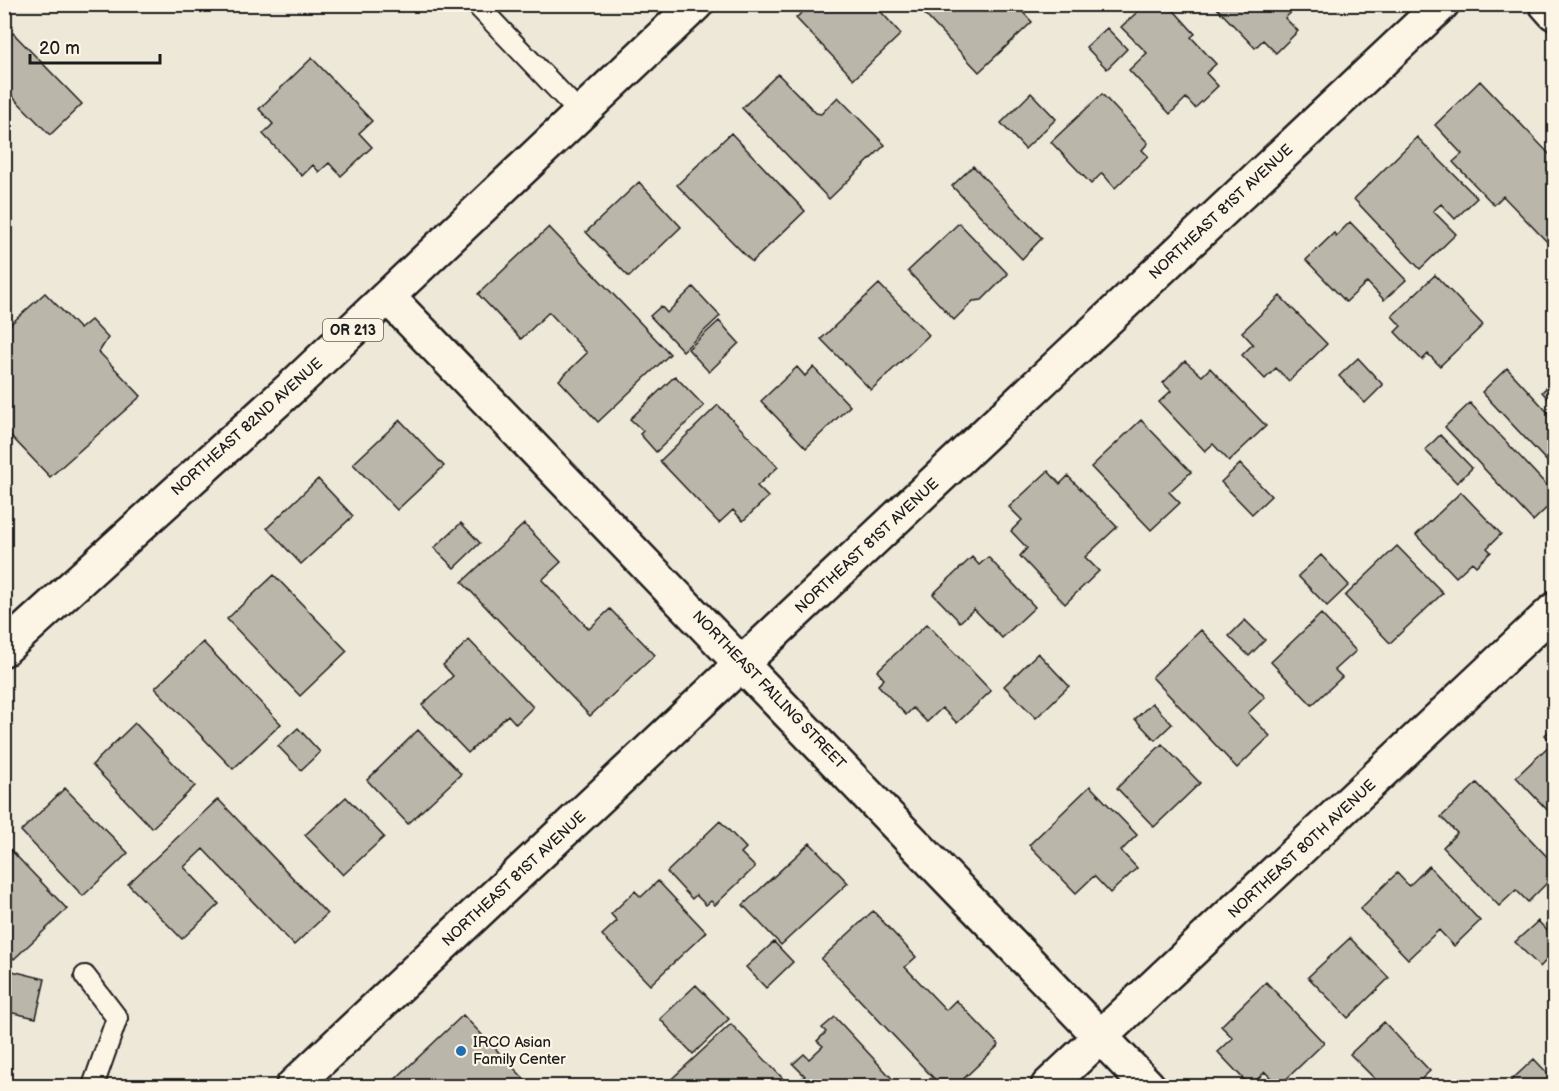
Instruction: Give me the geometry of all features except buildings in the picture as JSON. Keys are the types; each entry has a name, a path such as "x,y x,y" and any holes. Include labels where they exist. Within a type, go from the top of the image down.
{"street":[{"name":"NORTHEAST 82ND AVENUE","path":"4,648 388,297 696,4"},
{"name":"NORTHEAST 81ST AVENUE","path":"293,1086 1442,4"},
{"path":"1546,4 1554,13"},
{"name":"NORTHEAST FAILING STREET","path":"388,297 1148,1086"},
{"name":"NORTHEAST 80TH AVENUE","path":"1048,1086 1554,610"}],"lane":[{"path":"476,4 581,114"},
{"path":"85,976 117,1017 93,1086"}],"place":[{"name":"IRCO Asian Family Center","path":"461,1051"}]}
